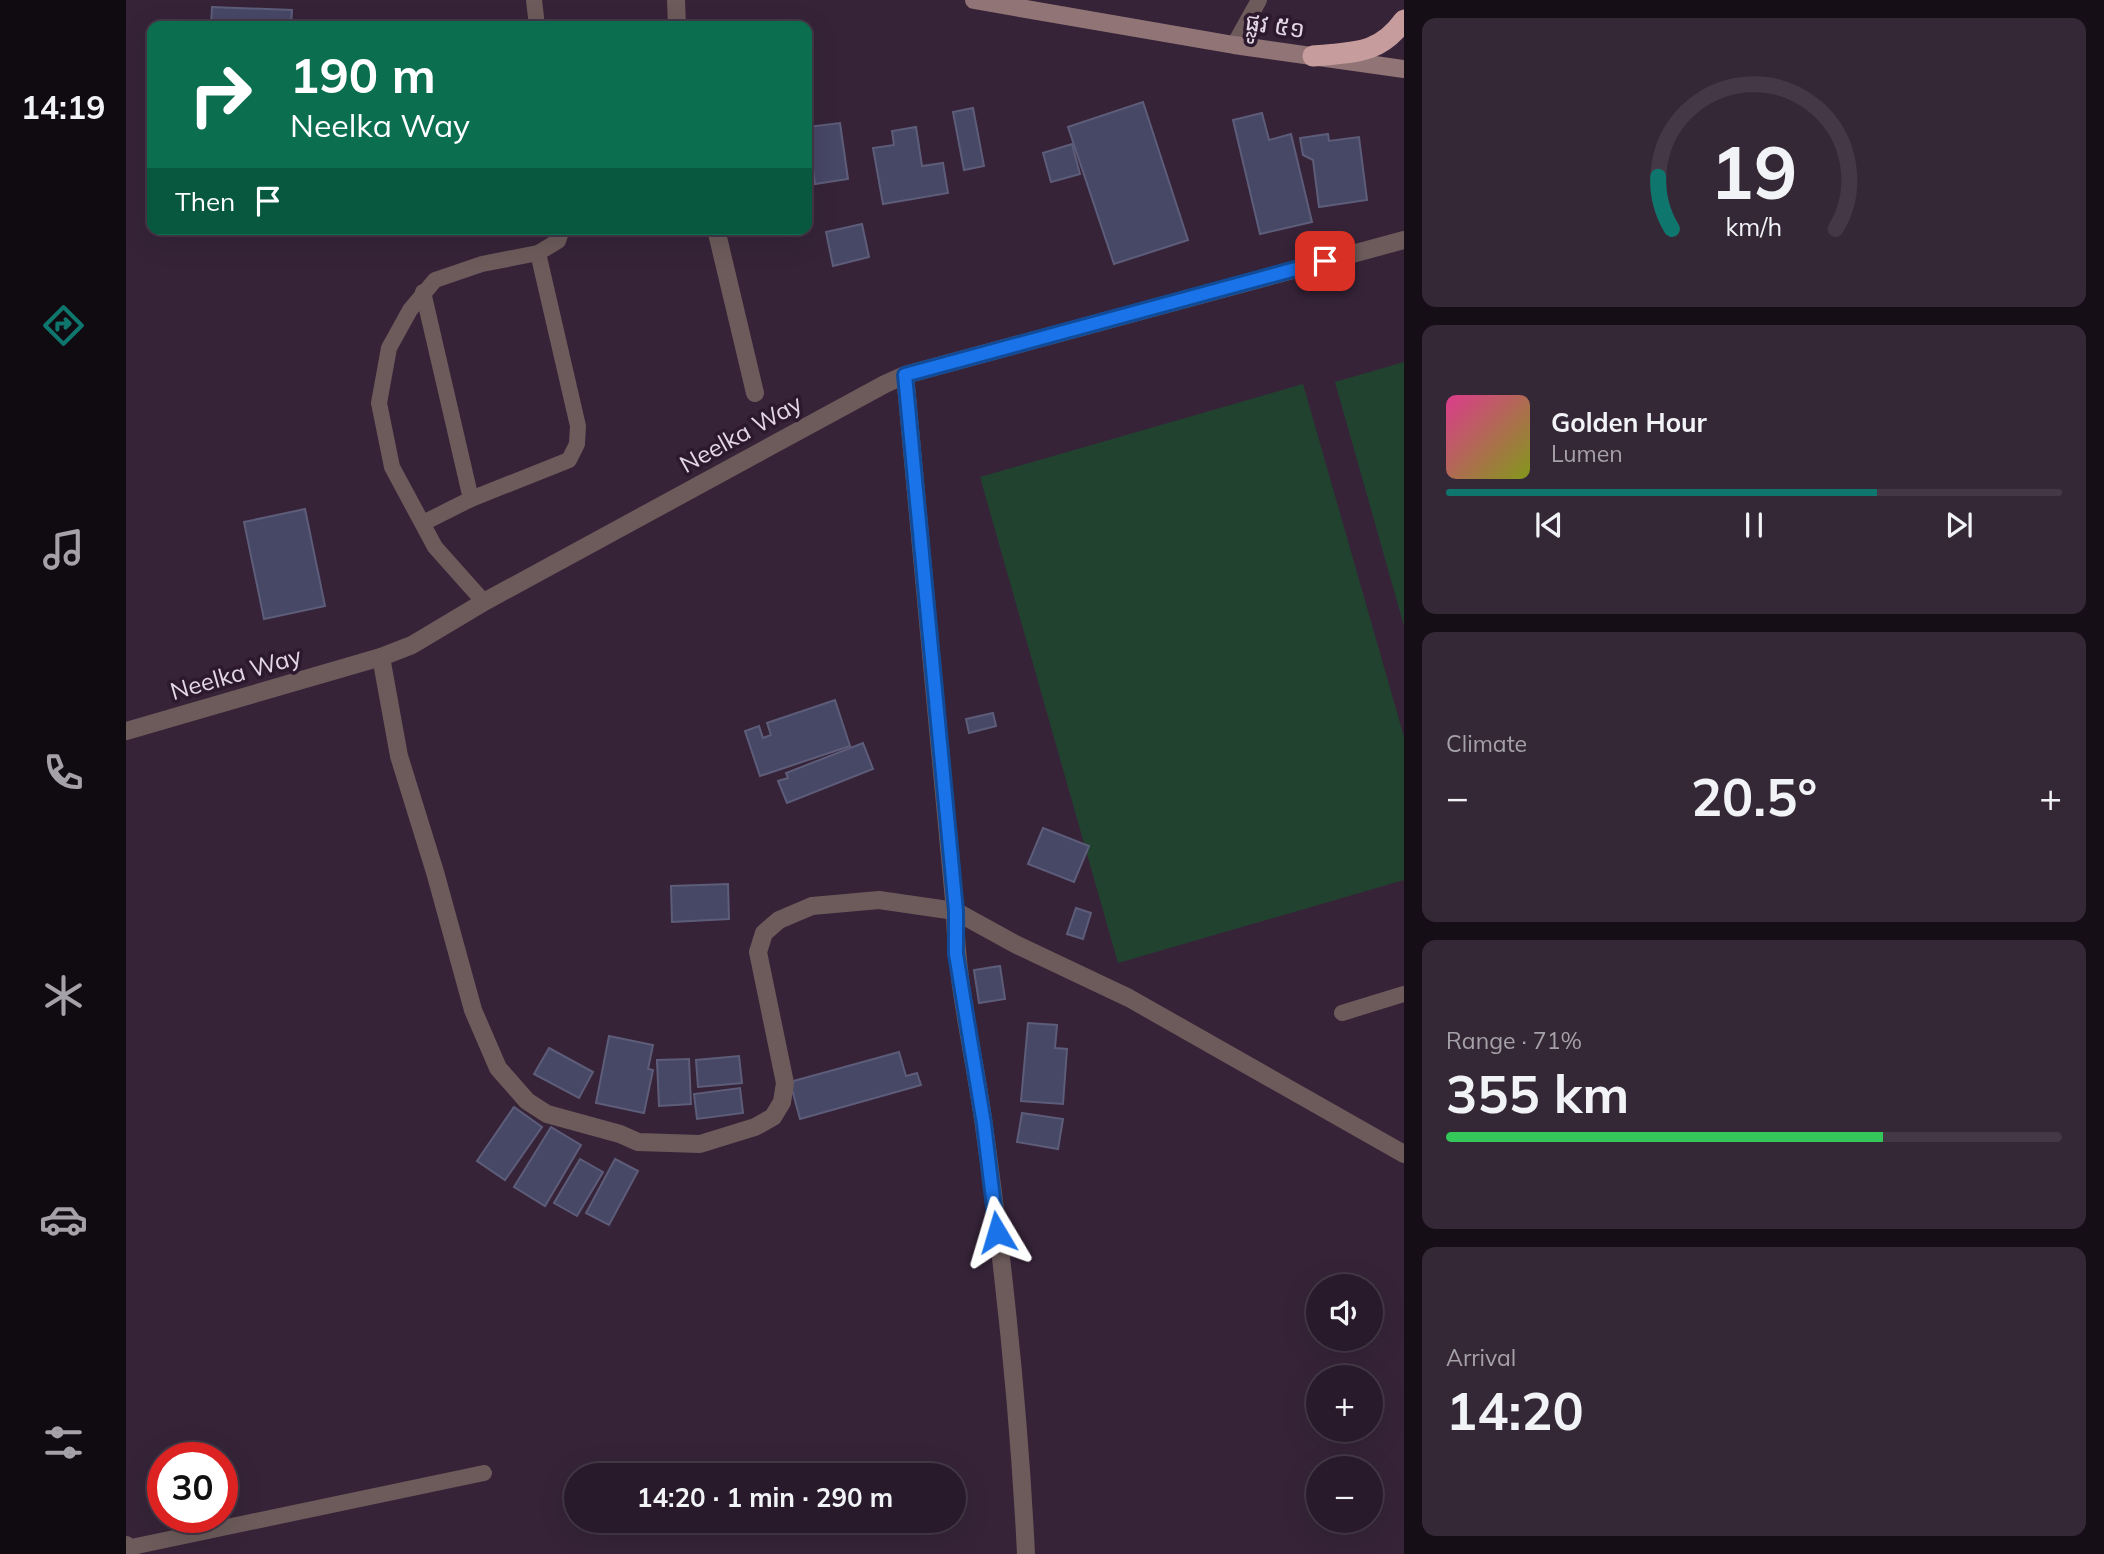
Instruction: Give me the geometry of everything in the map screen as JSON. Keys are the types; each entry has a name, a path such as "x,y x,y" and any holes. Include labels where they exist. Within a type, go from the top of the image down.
{"highway":[{"path":"1313,56 1368,51 1393,36 1404,20"}],"main road":[{"name":"ផ្លូវ ៥១","path":"974,0 1234,45 1404,69"}],"street":[{"path":"676,0 677,21"},
{"path":"717,235 755,393"},
{"name":"Neelka Way","path":"126,731 381,657 412,645 484,602 905,375 1404,240"},
{"path":"905,375 956,911 956,954 984,1124 1004,1286 1023,1486 1026,1554"},
{"path":"381,657 399,756 435,872 473,1010 498,1068 527,1101 547,1114 620,1134 638,1142 700,1144 755,1126 773,1117 782,1102 785,1083 758,951 764,933 779,920 812,906 879,900 956,911 1017,945 1129,998 1404,1154"}],"lane":[{"path":"534,0 536,21"},
{"path":"1234,45 1259,0"},
{"path":"484,602 435,547 392,467 379,402 389,348 410,310 435,281 471,268 538,253 558,241 560,235"},
{"path":"423,523 471,499 569,460 577,444 578,426 538,253"},
{"path":"423,292 471,499"},
{"path":"1342,1013 1404,994"},
{"path":"128,1549 484,1473"}],"green space":[{"path":"1404,362 1404,626 1335,382"},
{"path":"1303,384 1404,737 1404,880 1118,963 980,477"}],"building":[{"path":"212,7 292,10 291,21 211,21"},
{"path":"1143,102 1188,240 1114,264 1068,127"},
{"path":"973,108 984,166 964,170 953,112"},
{"path":"1262,113 1269,140 1291,134 1312,222 1260,234 1233,120"},
{"path":"840,123 848,179 815,184 812,126"},
{"path":"916,127 922,166 943,163 948,193 883,204 873,148 894,145 892,131"},
{"path":"1328,134 1329,141 1359,137 1367,200 1319,207 1313,160 1303,155 1300,138"},
{"path":"1072,144 1080,174 1051,182 1043,153"},
{"path":"862,224 869,257 833,266 826,232"},
{"path":"305,509 325,606 264,619 244,522"},
{"path":"835,700 850,746 760,776 745,731 759,726 763,738 771,735 767,723"},
{"path":"993,713 996,726 969,733 966,719"},
{"path":"863,743 873,769 787,803 778,781 788,778 786,773"},
{"path":"1043,828 1089,846 1074,882 1028,864"},
{"path":"728,884 729,919 672,922 671,886"},
{"path":"1076,908 1091,913 1083,939 1067,934"},
{"path":"1000,966 1005,999 979,1003 974,970"},
{"path":"1028,1023 1057,1025 1055,1048 1067,1049 1063,1104 1021,1101"},
{"path":"609,1036 653,1045 648,1069 653,1070 644,1113 596,1103"},
{"path":"549,1048 593,1072 579,1098 534,1074"},
{"path":"899,1052 906,1076 917,1073 921,1085 800,1119 790,1082"},
{"path":"739,1056 742,1083 698,1087 696,1060"},
{"path":"689,1059 691,1104 659,1106 657,1060"},
{"path":"740,1088 743,1113 697,1119 694,1094"},
{"path":"514,1107 542,1127 505,1180 477,1161"},
{"path":"1022,1113 1063,1119 1058,1149 1017,1142"},
{"path":"551,1127 581,1145 545,1206 514,1187"},
{"path":"580,1159 603,1172 577,1216 554,1203"},
{"path":"615,1159 638,1171 609,1225 586,1213"}],"route":[{"path":"997,1232 984,1124 956,954 956,911 905,375 1325,261"}]}
